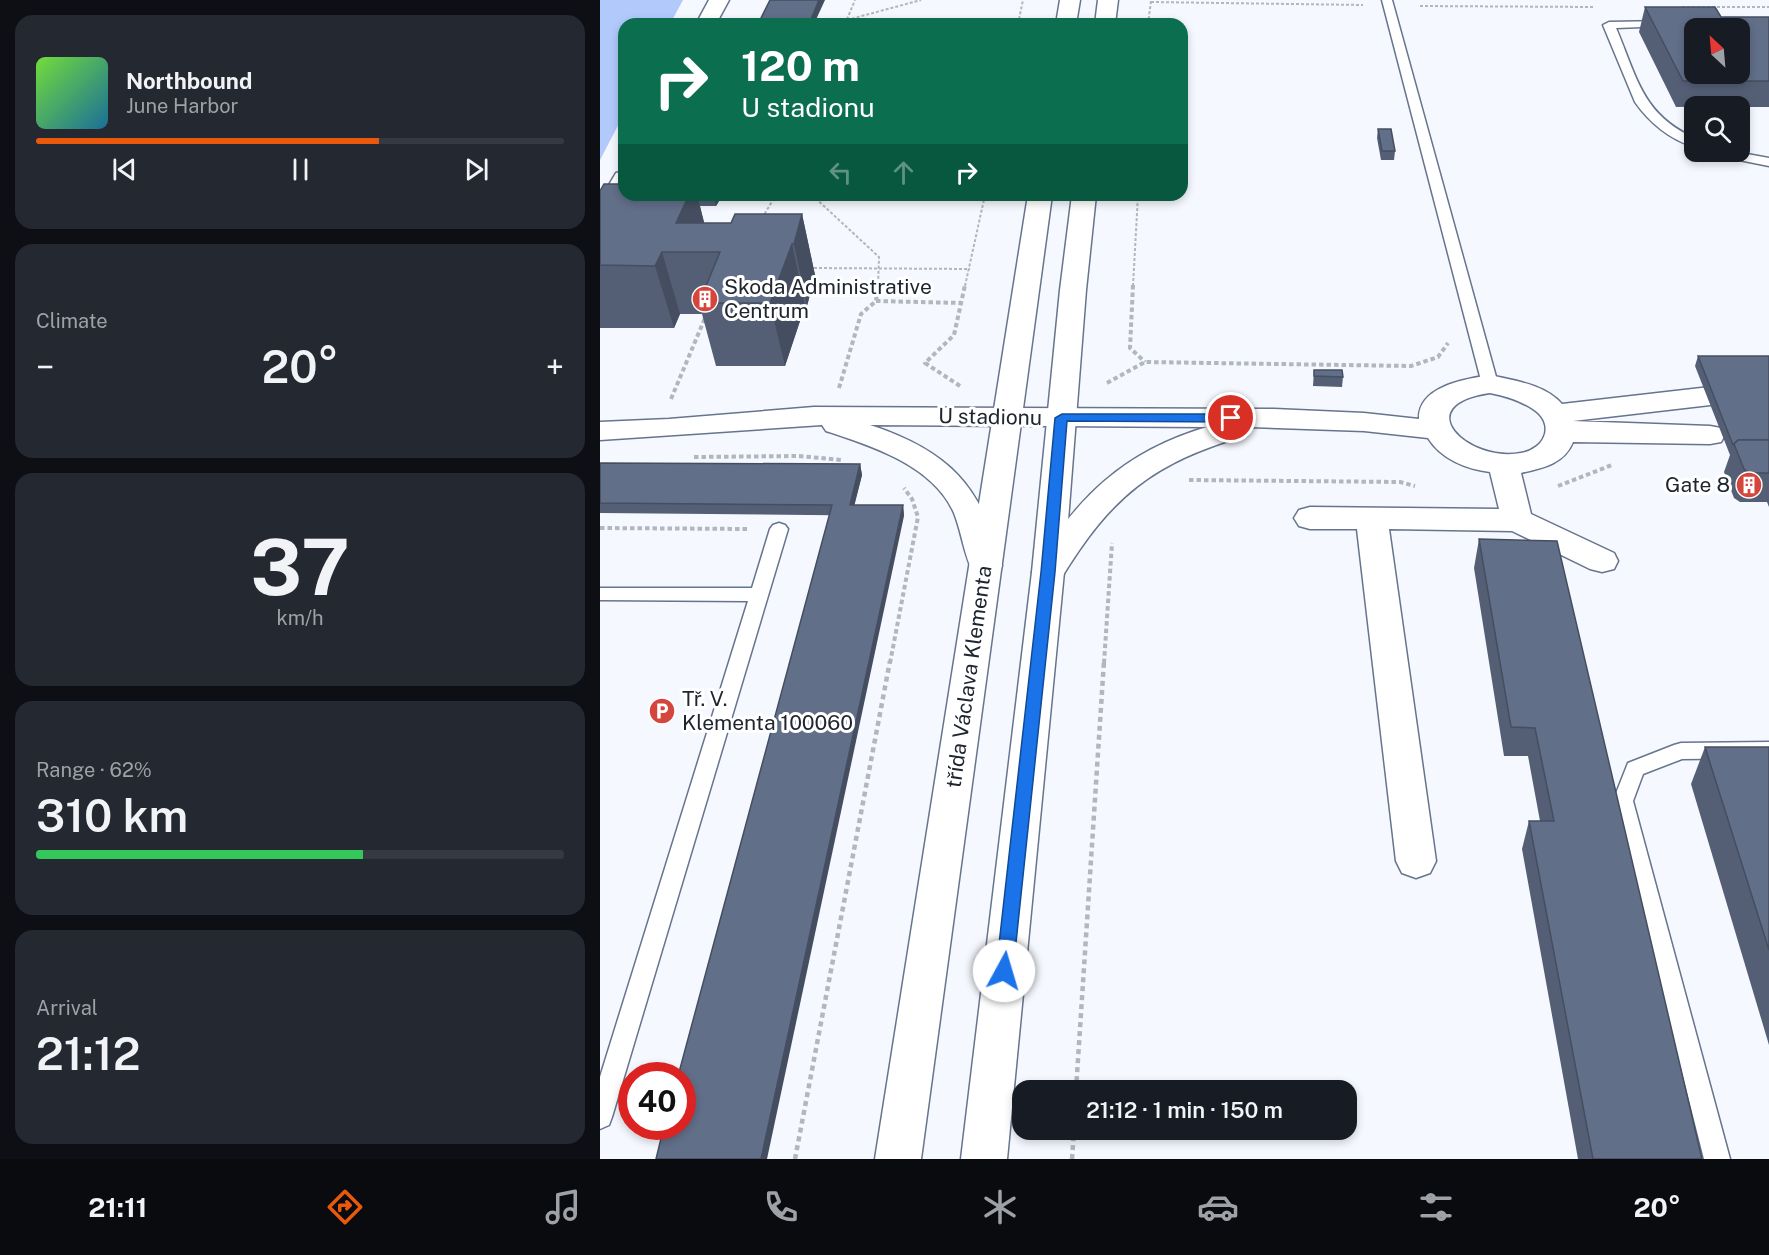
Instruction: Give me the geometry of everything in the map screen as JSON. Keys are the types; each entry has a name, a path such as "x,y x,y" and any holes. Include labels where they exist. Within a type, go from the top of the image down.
{"street":[{"path":"709,18 719,0"},
{"path":"1067,18 1070,0"},
{"path":"1106,18 1108,0"},
{"path":"606,225 618,194"},
{"name":"třída Václava Klementa","path":"898,1159 1040,201"},
{"path":"984,1159 1048,572 1072,290 1083,201"},
{"path":"1490,384 1530,393 1545,402 1560,423 1559,443 1551,452 1538,460 1504,465 1474,460 1450,447 1436,430 1433,416 1439,403 1451,393 1469,386 1490,384"},
{"path":"1560,423 1742,393"},
{"name":"U stadionu","path":"814,416 888,444 932,466 965,502 982,543 986,566"},
{"name":"U stadionu","path":"600,431 669,428 814,416 1274,418 1364,422 1436,430"},
{"name":"U stadionu","path":"1048,572 1084,517 1114,485 1135,470 1182,446 1224,431 1274,418"},
{"path":"1560,423 1618,434 1716,435"},
{"path":"1504,465 1515,512"},
{"path":"1310,518 1372,519 1515,512 1602,561"},
{"path":"1372,519 1416,861"}],"lane":[{"path":"1387,0 1490,384"},
{"path":"1677,24 1609,25 1647,112 1684,137"},
{"path":"1750,158 1769,162"},
{"path":"600,1118 779,529"},
{"path":"600,594 758,595"},
{"path":"1717,1159 1623,801 1635,769 1681,751 1769,750"}],"path":[{"path":"848,18 855,0"},
{"path":"854,18 921,0"},
{"path":"1019,18 1023,0"},
{"path":"1149,18 1151,1 1371,5"},
{"path":"760,222 772,201"},
{"path":"818,201 879,257 876,301"},
{"path":"960,386 925,363 954,335 984,201"},
{"path":"1138,201 1130,348 1145,362"},
{"path":"804,268 970,269"},
{"path":"839,390 861,314 876,301 962,303"},
{"path":"668,407 707,315"},
{"path":"1107,383 1145,362 1411,366 1438,357 1449,345 1447,334"},
{"path":"797,465 799,456"},
{"path":"694,457 799,456 844,460"},
{"path":"1515,512 1614,464"},
{"path":"795,1159 918,517 912,499 900,482"},
{"path":"600,528 779,529"},
{"path":"1077,1080 1114,537"},
{"path":"1072,1159 1073,1140"}],"shaded area":[{"path":"600,0 683,0 673,18 618,18 618,126 600,160"}],"building":[{"path":"770,0 819,0 812,18 761,18"},
{"path":"1645,7 1715,7 1721,17 1769,17 1769,81 1750,81 1750,18 1684,18 1684,81"},
{"path":"1378,129 1391,129 1395,151 1382,151"},
{"path":"604,184 618,184 618,201 686,201 676,223 731,223 735,214 802,214 794,244 792,244 770,303 699,303 720,252 662,252 655,266 600,265 600,191"},
{"path":"1698,356 1769,356 1769,440 1738,440 1733,445"},
{"path":"1314,370 1342,370 1343,377 1314,376"},
{"path":"1738,440 1769,440 1769,473 1750,473 1744,469 1734,444"},
{"path":"600,463 860,464 850,505 903,505 761,1159 656,1159 661,1140 696,1140 696,1062 682,1062 832,505 600,503"},
{"path":"1479,539 1557,541 1702,1159 1593,1159 1529,821 1554,821 1535,728 1511,727"},
{"path":"1705,747 1769,747 1769,950"}],"place":[{"name":"Skoda Administrative Centrum","path":"705,299"},
{"name":"Gate 8","path":"1749,485"},
{"name":"Tř. V. Klementa 100060","path":"662,711"}],"route":[{"path":"1004,971 1048,572 1062,418 1231,418"}]}
